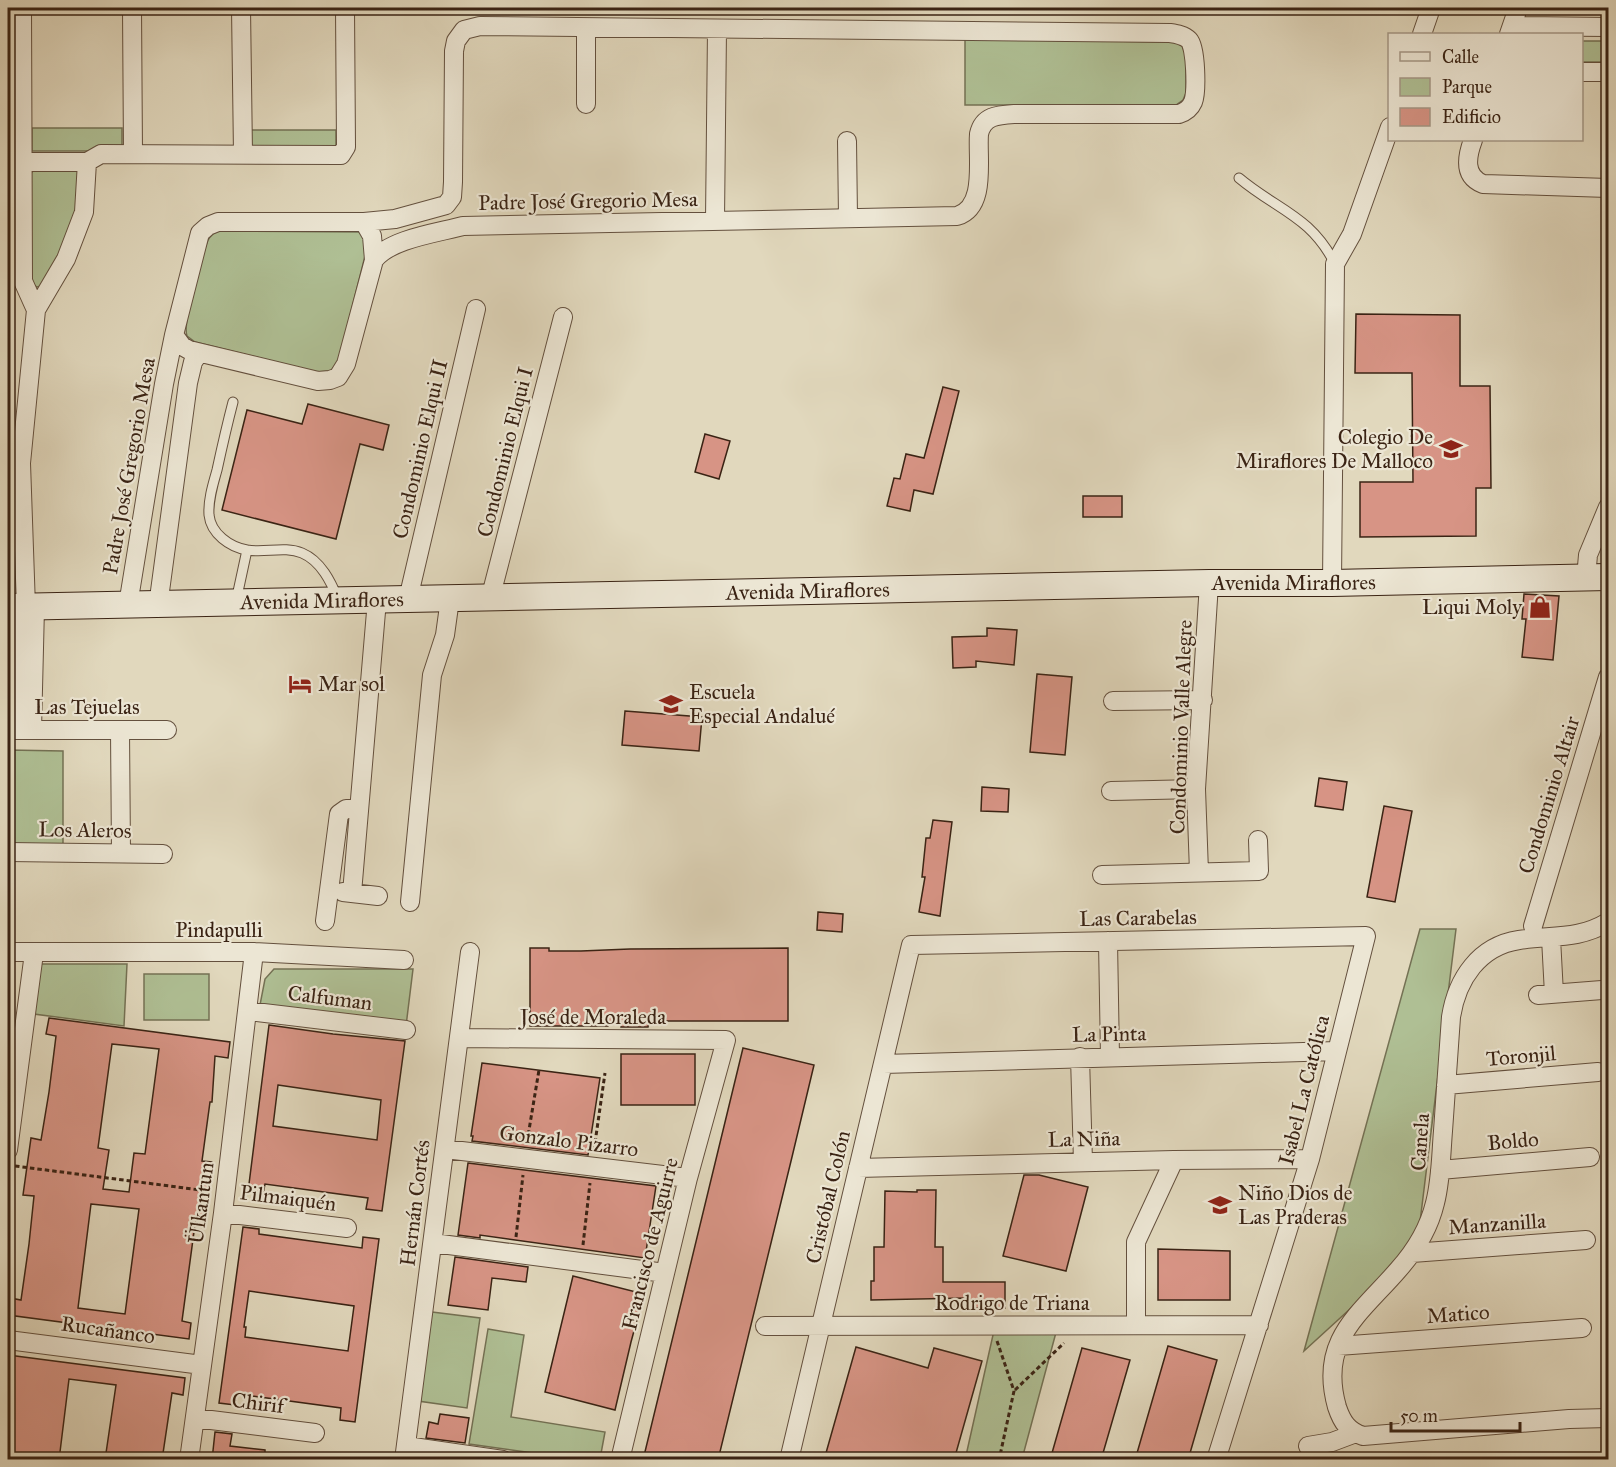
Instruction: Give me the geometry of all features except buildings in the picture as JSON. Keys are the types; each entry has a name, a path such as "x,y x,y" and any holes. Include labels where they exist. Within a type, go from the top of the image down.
{"main road":[{"name":"Avenida Miraflores","path":"22,607 1209,583 1332,584 1597,577"}],"street":[{"path":"22,8 15,162 23,282 36,310"},
{"path":"132,8 133,154"},
{"path":"241,8 243,154"},
{"path":"15,162 87,162 101,154 341,155 346,147 345,8"},
{"path":"1422,33 1431,8"},
{"path":"1518,8 1510,30 1608,27"},
{"name":"Padre José Gregorio Mesa","path":"128,605 174,335 200,233 208,226 218,222 364,222 411,216 446,205 452,194 454,51 461,33 467,29 480,26 1170,33 1182,36 1191,44 1194,56 1194,97 1190,108 1183,113 1174,115 1014,114 994,116 984,122 979,131 977,195 973,205 965,213 948,217 848,217 463,226 388,247 374,261"},
{"path":"586,28 586,104"},
{"name":"Padre José Gregorio Mesa","path":"715,220 717,29"},
{"path":"1583,72 1608,72"},
{"path":"1332,584 1335,264 1352,234 1388,130"},
{"path":"847,141 848,217"},
{"path":"1473,141 1467,161 1468,169 1474,180 1491,185 1608,188"},
{"path":"18,730 22,607 21,463 36,310 66,259 84,212 87,162"},
{"name":"Padre José Gregorio Mesa","path":"446,205 463,226"},
{"name":"Padre José Gregorio Mesa","path":"174,335 182,346 200,353 318,381 334,379 341,374 346,364 374,261 372,236 364,222"},
{"name":"Condominio Elqui II","path":"408,599 476,309"},
{"name":"Condominio Elqui I","path":"490,599 563,317"},
{"name":"Padre José Gregorio Mesa","path":"158,606 188,383 193,362 200,353"},
{"path":"1597,577 1588,555 1608,507"},
{"name":"Condominio Valle Alegre","path":"1199,872 1196,789 1209,583"},
{"path":"410,902 432,675 445,635 450,599"},
{"path":"352,893 377,600"},
{"name":"Condominio Altair","path":"1533,926 1608,676"},
{"path":"1113,701 1203,700"},
{"name":"Las Tejuelas","path":"18,730 167,730"},
{"path":"120,730 121,853"},
{"path":"1111,790 1196,789"},
{"path":"325,921 339,814 346,809 359,809"},
{"path":"1102,875 1259,871 1258,840"},
{"name":"Los Aleros","path":"8,852 163,854"},
{"path":"329,891 378,896"},
{"name":"Canela","path":"1356,1433 1344,1424 1336,1404 1333,1377 1338,1346 1348,1324 1355,1315 1399,1270 1412,1253 1432,1216 1439,1187 1453,1007 1459,987 1465,975 1483,955 1494,948 1518,940 1585,934 1608,922"},
{"name":"Las Carabelas","path":"911,945 1366,936"},
{"name":"Isabel La Católica","path":"1216,1460 1310,1159 1366,936"},
{"path":"1551,938 1546,995 1602,990"},
{"path":"1108,941 1110,1057"},
{"name":"Cristóbal Colón","path":"789,1460 911,945"},
{"name":"Pindapulli","path":"8,952 254,952 404,960"},
{"name":"Ülkantun","path":"189,1460 226,1194 254,952"},
{"name":"Hernán Cortés","path":"405,1453 470,952"},
{"path":"8,1141 34,953"},
{"name":"Calfuman","path":"248,1011 406,1030"},
{"name":"José de Moraleda","path":"459,1038 726,1040"},
{"name":"Francisco de Aguirre","path":"620,1460 688,1178 726,1040"},
{"name":"La Pinta","path":"883,1064 1337,1051"},
{"path":"1080,1057 1083,1162"},
{"name":"Toronjil","path":"1446,1085 1599,1072"},
{"name":"Gonzalo Pizarro","path":"445,1149 688,1178"},
{"name":"Boldo","path":"1440,1170 1590,1157"},
{"name":"La Niña","path":"858,1168 1310,1159"},
{"path":"1136,1325 1136,1242 1174,1160"},
{"name":"Pilmaiquén","path":"223,1213 347,1228"},
{"name":"Manzanilla","path":"1412,1253 1586,1240"},
{"path":"433,1243 665,1273"},
{"name":"Rodrigo de Triana","path":"765,1326 1259,1325"},
{"name":"Matico","path":"1338,1346 1582,1328"},
{"name":"Rucañanco","path":"8,1340 202,1365"},
{"name":"Chirif","path":"195,1418 315,1433"},
{"path":"1308,1446 1339,1440 1356,1433 1371,1436 1569,1419 1608,1418"},
{"path":"405,1453 503,1460"}],"lane":[{"path":"1239,178 1254,190 1297,216 1326,246 1335,264"},
{"path":"232,402 210,498 209,516 213,527 228,543 247,550 288,550 303,554 317,564 330,580 338,601"},
{"path":"235,604 247,550"}],"path":[{"path":"8,1165 226,1194"},
{"path":"1014,1391 1083,1325"},
{"path":"991,1326 1014,1391 999,1460"}],"green space":[{"path":"965,39 1175,42 1182,46 1186,55 1186,93 1183,100 1176,105 965,105"},
{"path":"1583,41 1608,41 1608,62 1583,62"},
{"path":"32,128 122,128 122,151 32,151"},
{"path":"246,130 336,130 336,153 246,153"},
{"path":"34,169 77,170 79,172 76,211 61,252 41,286 37,287 31,283 30,175"},
{"path":"218,231 362,232 367,248 339,360 331,371 316,372 195,342 187,336 187,318 201,260 208,240"},
{"path":"8,750 63,751 63,847 8,845"},
{"path":"1420,929 1456,929 1419,1230 1385,1277 1304,1351"},
{"path":"40,964 127,964 124,1026 34,1014"},
{"path":"274,969 413,969 406,1026 259,1010 265,979"},
{"path":"144,974 209,974 209,1020 144,1020"},
{"path":"432,1312 480,1318 467,1408 418,1401"},
{"path":"1058,1325 1022,1459 965,1460 995,1326"},
{"path":"488,1329 524,1335 511,1417 605,1432 600,1459 576,1459 469,1444"}],"place":[{"name":"Colegio De Miraflores De Malloco","path":"1451,449"},
{"name":"Liqui Moly","path":"1540,607"},
{"name":"Mar sol","path":"300,684"},
{"name":"Escuela Especial Andalué","path":"671,704"},
{"name":"Niño Dios de Las Praderas","path":"1220,1205"}]}
